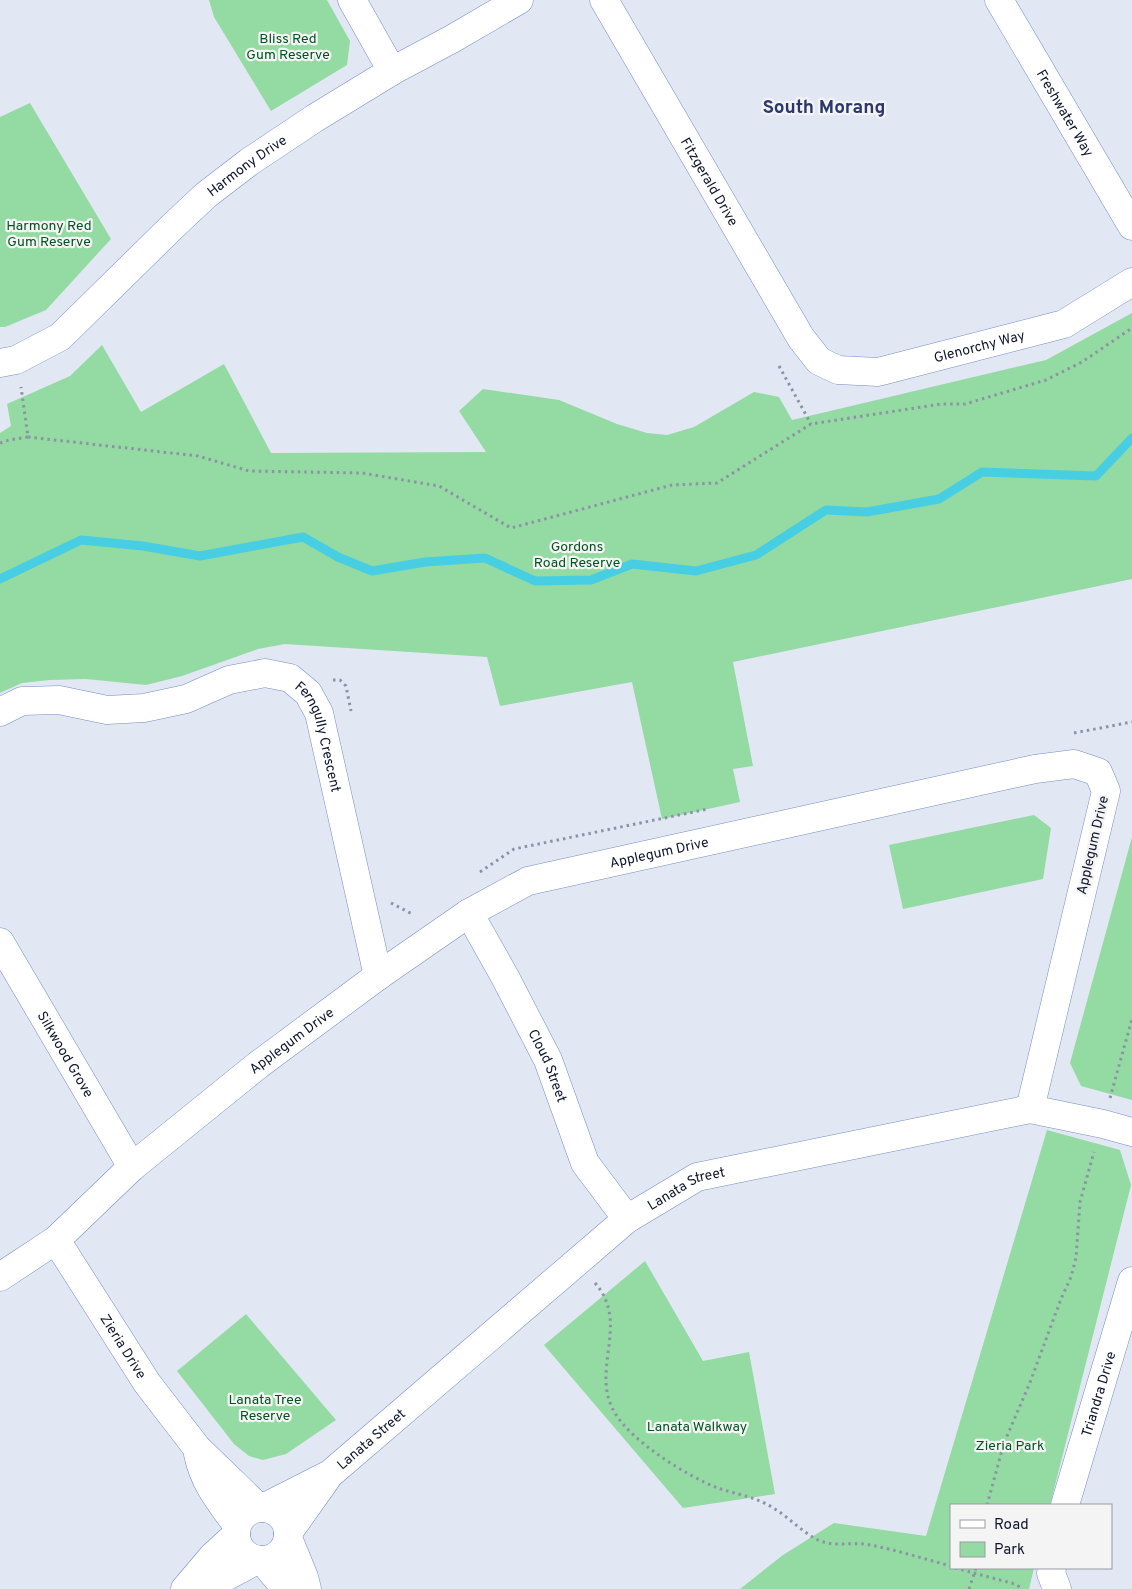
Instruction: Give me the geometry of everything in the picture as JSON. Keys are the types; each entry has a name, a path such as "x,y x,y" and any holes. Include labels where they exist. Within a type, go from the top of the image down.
{"street":[{"path":"352,0 392,71"},
{"name":"Harmony Drive","path":"8,361 60,338 206,195 249,162 315,118 392,71 519,0"},
{"name":"Fitzgerald Drive","path":"604,0 801,338 819,361"},
{"name":"Freshwater Way","path":"999,0 1132,226"},
{"name":"Glenorchy Way","path":"819,361 838,370 878,372 1064,324 1132,282"},
{"name":"Ferngully Crescent","path":"0,712 22,701 59,700 107,710 144,708 186,699 229,680 265,673 290,678 308,693 319,713 378,976"},
{"name":"Applegum Drive","path":"0,1277 56,1240 132,1167 258,1065 378,976 468,913 528,881 1035,770 1074,764 1098,772 1106,791 1030,1109"},
{"name":"Cloud Street","path":"468,913 505,976 548,1060 585,1163 627,1219"},
{"name":"Silkwood Grove","path":"0,942 132,1167"},
{"name":"Lanata Street","path":"261,1508 330,1474 627,1219 697,1177 1030,1109 1132,1132"},
{"name":"Zieria Drive","path":"56,1240 147,1383 197,1448 261,1508"},
{"name":"Triandra Drive","path":"1064,1504 1132,1281"},
{"name":"Zieria Drive","path":"197,1448 202,1472 236,1530"},
{"name":"Lanata Street","path":"288,1536 330,1474"},
{"path":"184,1589 236,1530 246,1514 261,1508 270,1509 283,1518 307,1589"},
{"path":"236,1530 238,1544 242,1551 249,1557 260,1560 286,1589"},
{"path":"189,1589 214,1583 260,1560 279,1554 285,1547 288,1536"},
{"path":"1052,1569 1057,1589"}],"path":[{"path":"0,443 28,437 198,456 248,471 362,473 439,486 511,528 672,485 717,483 811,424 941,404 965,404 1046,380 1082,362 1132,328"},
{"path":"8,361 28,437"},
{"path":"778,366 811,424"},
{"path":"308,693 334,680 340,680 346,686 351,714"},
{"path":"1066,735 1132,722"},
{"path":"475,875 514,850 711,808"},
{"path":"389,901 413,915 420,910"},
{"path":"987,1504 1007,1434 1029,1385 1071,1277 1076,1258 1080,1202 1132,1019"},
{"path":"577,1262 603,1292 609,1309 612,1331 605,1369 607,1395 615,1414 630,1433 685,1471 718,1488 744,1495 769,1505 818,1540 840,1545 868,1544 950,1566"},
{"path":"960,1569 1015,1584 1023,1589"},
{"path":"969,1589 976,1569"}],"green space":[{"name":"Bliss Red Gum Reserve","path":"209,0 327,0 350,41 347,65 271,111 214,17"},
{"name":"Harmony Red Gum Reserve","path":"30,103 111,239 46,310 5,327 0,327 0,117"},
{"name":"Gordons Road Reserve","path":"1132,313 1132,579 733,662 753,766 733,769 740,802 662,819 632,682 500,706 487,657 285,644 258,649 182,676 146,685 86,679 50,680 22,683 0,693 0,433 11,426 7,404 70,376 102,345 141,412 224,364 271,453 486,452 459,411 483,389 559,400 617,424 647,433 667,435 694,427 754,392 779,397 792,420 1046,360"},
{"path":"1034,815 1051,828 1043,879 903,909 889,845"},
{"path":"1132,837 1132,1100 1081,1086 1070,1063"},
{"name":"Zieria Park","path":"1047,1130 1120,1150 1131,1185 1050,1504 950,1504 950,1569 1034,1569 1029,1589 740,1589 783,1555 834,1523 926,1536"},
{"name":"Lanata Walkway","path":"645,1261 703,1361 749,1352 775,1494 683,1508 544,1345"},
{"name":"Lanata Tree Reserve","path":"246,1314 336,1420 286,1454 263,1460 249,1456 234,1444 177,1371"}],"waterway":[{"path":"0,579 81,540 143,546 200,556 303,537 338,557 372,571 425,562 485,558 535,581 591,580 632,564 696,571 756,555 826,510 867,512 939,499 982,472 1096,476 1132,438"}],"district":[{"name":"South Morang","path":"824,106"}]}
